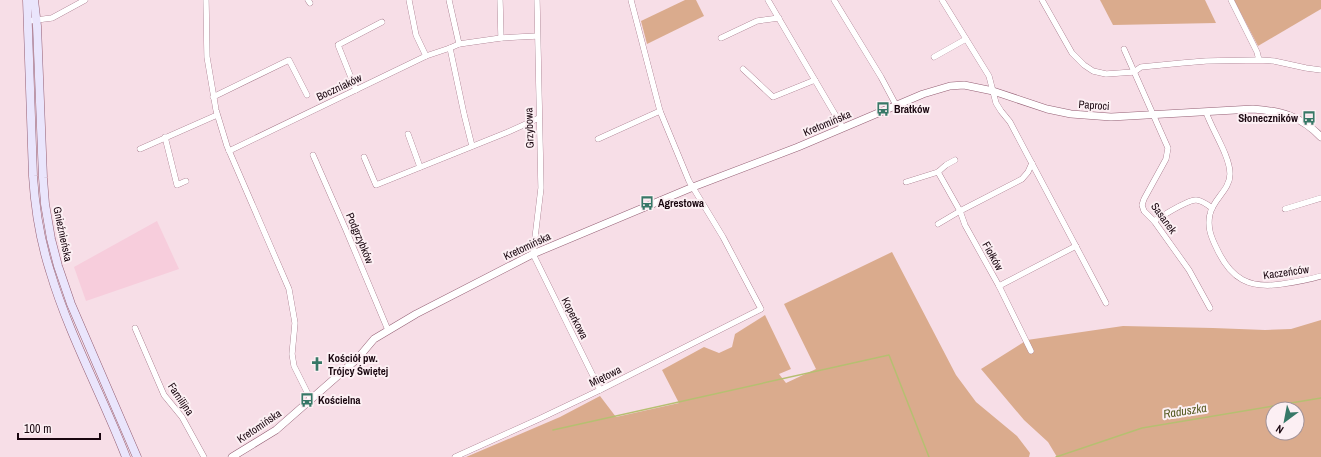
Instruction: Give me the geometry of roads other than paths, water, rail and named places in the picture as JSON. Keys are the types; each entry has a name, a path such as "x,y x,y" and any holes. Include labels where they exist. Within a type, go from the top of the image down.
{"main road":[{"name":"Gnieźnieńska","path":"27,0 34,186 42,241 49,270 60,301 126,457"},
{"name":"Gnieźnieńska","path":"34,0 37,20 43,178 47,214 54,253 64,286 137,457"}],"street":[{"path":"28,21 52,18 85,0"},
{"path":"206,0 207,57 217,115 230,151 289,289 295,323 292,354 294,366 311,400"},
{"path":"409,0 416,35 426,56"},
{"path":"450,0 459,44"},
{"path":"500,0 501,38"},
{"name":"Grzybowa","path":"533,254 541,188 536,0"},
{"path":"631,0 660,111 693,188"},
{"path":"768,0 843,128"},
{"path":"834,0 881,77 896,105"},
{"path":"942,0 989,76 996,103 1010,122 1106,303"},
{"path":"1042,0 1072,53 1084,65 1093,71 1106,74 1134,72 1141,67 1168,64 1206,61 1259,60 1274,61 1321,70"},
{"path":"1231,0 1257,52 1259,60"},
{"path":"721,38 757,21 779,18"},
{"path":"356,90 338,45 382,22"},
{"name":"Boczniaków","path":"230,151 426,56 459,44 501,38 537,36"},
{"path":"934,57 966,39"},
{"path":"450,48 472,146"},
{"path":"1124,49 1152,114"},
{"path":"213,97 289,60 307,95"},
{"path":"743,69 773,98 815,80"},
{"name":"Paproci","path":"867,117 924,94 950,86 964,85 993,91 1047,109 1071,114 1111,118 1152,114 1253,109 1274,110 1297,118 1307,124 1321,137"},
{"path":"598,139 660,111"},
{"name":"Kaczeńców","path":"1206,112 1230,168 1230,176 1225,191 1212,208 1208,224 1210,234 1219,253 1231,272 1249,284 1269,286 1305,281 1321,276"},
{"name":"Sasanek","path":"1152,114 1168,148 1166,159 1142,205 1144,210 1154,221 1189,270 1210,308"},
{"path":"140,149 217,115"},
{"name":"Kretomińska","path":"232,457 276,430 358,358 374,339 416,314 533,254 693,188 798,147 867,117"},
{"path":"364,157 376,185 539,118"},
{"path":"408,134 420,167"},
{"path":"165,137 177,185 186,181"},
{"name":"Podgrzybków","path":"313,156 388,330"},
{"path":"906,182 938,172 955,160"},
{"path":"938,224 1022,179 1028,172 1032,163"},
{"name":"Fiołków","path":"938,172 999,286 1030,351"},
{"name":"Miętowa","path":"455,457 600,390 761,309 723,237 693,188"},
{"path":"1285,209 1321,198"},
{"path":"1154,221 1186,203 1196,200 1212,208"},
{"path":"999,286 1076,246"},
{"name":"Koperkowa","path":"533,254 600,390"},
{"name":"Familijna","path":"135,328 164,395 182,418 204,457"}],"waterway":[{"path":"553,430 889,355 929,457"},
{"name":"Raduszka","path":"1056,457 1142,428 1321,398"}],"place":[{"name":"Bratków","path":"883,109"},
{"name":"Słoneczników","path":"1309,118"},
{"name":"Agrestowa","path":"647,203"},
{"name":"Kościół pw. Trójcy Świętej","path":"317,364"},
{"name":"Kościelna","path":"307,400"}]}
